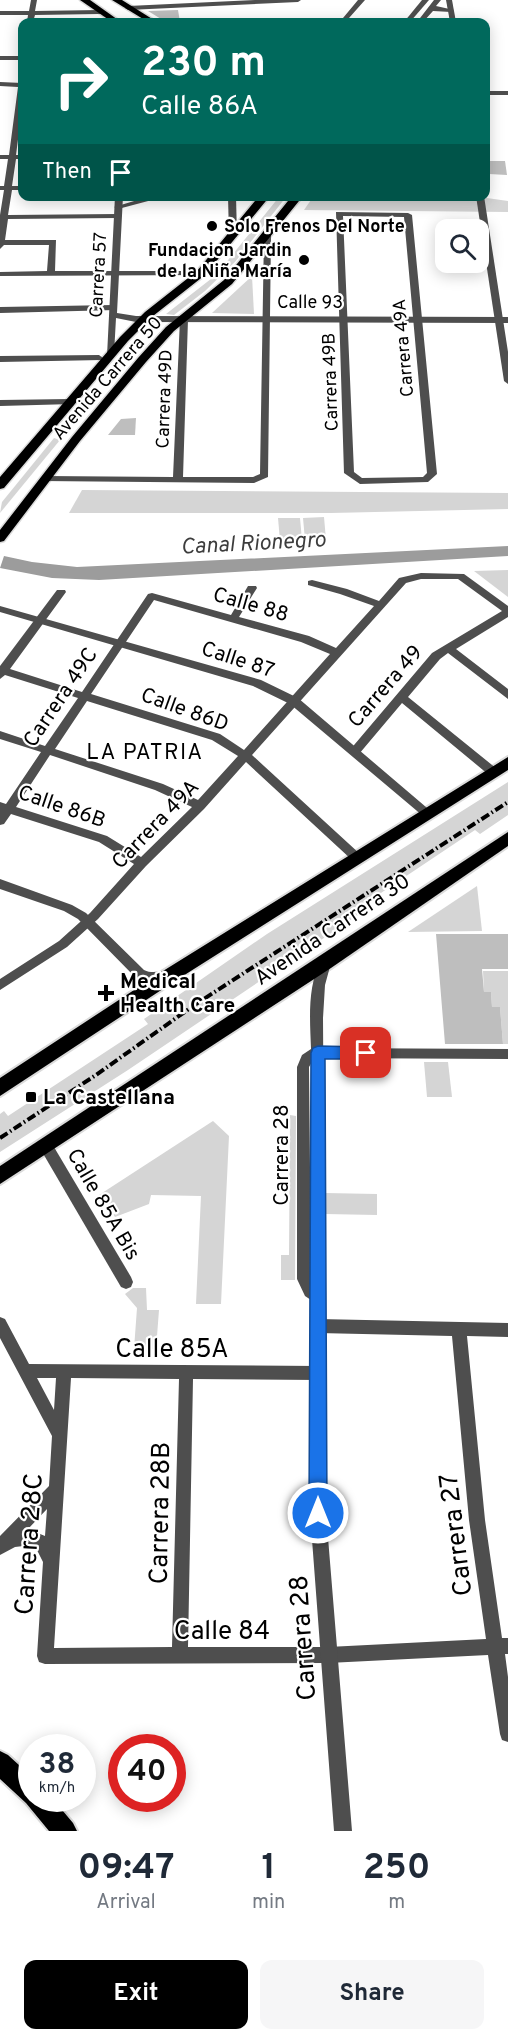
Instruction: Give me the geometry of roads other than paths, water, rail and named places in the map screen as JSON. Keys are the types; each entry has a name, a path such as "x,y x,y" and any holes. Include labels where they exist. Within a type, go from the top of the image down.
{"highway":[{"path":"0,1088 169,976 508,763"},
{"name":"Avenida Carrera 30","path":"0,1176 208,1037 326,963 508,838"},
{"path":"0,1762 18,1780"},
{"path":"48,1812 65,1831"}],"main road":[{"path":"84,0 110,18"},
{"path":"116,0 146,18"},
{"name":"Avenida Carrera 50","path":"0,485 70,402 104,356 144,319 201,273 261,201"},
{"name":"Avenida Carrera 50","path":"0,538 142,360 184,319 228,282 294,201"}],"street":[{"path":"31,18 34,0"},
{"path":"128,8 298,0"},
{"path":"346,18 359,0"},
{"path":"410,18 426,0"},
{"path":"423,18 438,0"},
{"path":"449,0 452,18"},
{"path":"431,9 451,10"},
{"path":"0,13 100,12"},
{"path":"0,58 18,58"},
{"path":"0,84 18,85"},
{"path":"490,94 508,94"},
{"path":"18,114 12,157 4,188 0,245 53,242 51,274"},
{"path":"0,158 18,157"},
{"name":"Carrera 57","path":"104,356 112,312 119,201"},
{"path":"2,217 118,211 149,201"},
{"path":"232,201 233,236"},
{"path":"481,201 503,320 508,381"},
{"name":"Carrera 49B","path":"408,215 339,214 345,319 349,473 360,481 418,481 430,477"},
{"name":"Carrera 49A","path":"408,215 432,474 430,477"},
{"path":"45,479 263,478 266,472 267,236"},
{"path":"0,274 201,273"},
{"name":"Calle 93","path":"0,310 112,312 144,319 503,320"},
{"name":"Carrera 49D","path":"178,480 184,319"},
{"path":"0,359 104,356"},
{"path":"1,404 70,402"},
{"name":"Carrera 49A","path":"0,985 57,948 87,921 142,862 200,806 403,580 460,576 508,612"},
{"path":"312,582 380,605"},
{"path":"233,619 252,588"},
{"path":"1,672 61,592"},
{"name":"Calle 88","path":"153,596 305,639 337,653"},
{"name":"Carrera 49C","path":"0,821 4,807 48,750 153,596"},
{"name":"Calle 87","path":"0,609 257,683 294,701 427,813"},
{"name":"Carrera 49","path":"355,751 436,656 508,612"},
{"path":"448,648 508,695"},
{"name":"Calle 86D","path":"1,672 85,695 216,737 246,756 356,857"},
{"path":"401,697 493,772"},
{"path":"0,735 159,787 200,806"},
{"name":"Calle 86B","path":"4,807 103,839 142,862"},
{"path":"0,884 68,908 87,921 140,975 149,978 169,976"},
{"name":"Carrera 28","path":"326,963 318,982 315,1001 318,1053 318,1513 342,1831"},
{"path":"318,1053 508,1054"},
{"name":"Calle 85A Bis","path":"46,1146 126,1282"},
{"path":"0,1324 60,1435"},
{"path":"318,1326 508,1330"},
{"name":"Carrera 27","path":"459,1329 477,1520 501,1646 508,1734"},
{"name":"Calle 85A","path":"26,1371 318,1373"},
{"name":"Carrera 28C","path":"45,1656 64,1371"},
{"name":"Carrera 28B","path":"180,1655 186,1372"},
{"path":"51,1563 45,1546 33,1537 17,1539 0,1547 56,1489"},
{"name":"Calle 84","path":"45,1656 328,1655 501,1646"}],"railway":[{"path":"0,1138 96,1075 193,1006 508,802"}],"place":[{"name":"Solo Frenos Del Norte","path":"212,226"},
{"name":"Fundacion Jardin de la Niña María","path":"304,260"},
{"name":"Medical Health Care","path":"106,993"},
{"name":"La Castellana","path":"31,1097"}],"district":[{"name":"LA PATRIA","path":"145,751"}],"water label":[{"name":"Canal Rionegro","path":"253,542"}]}
